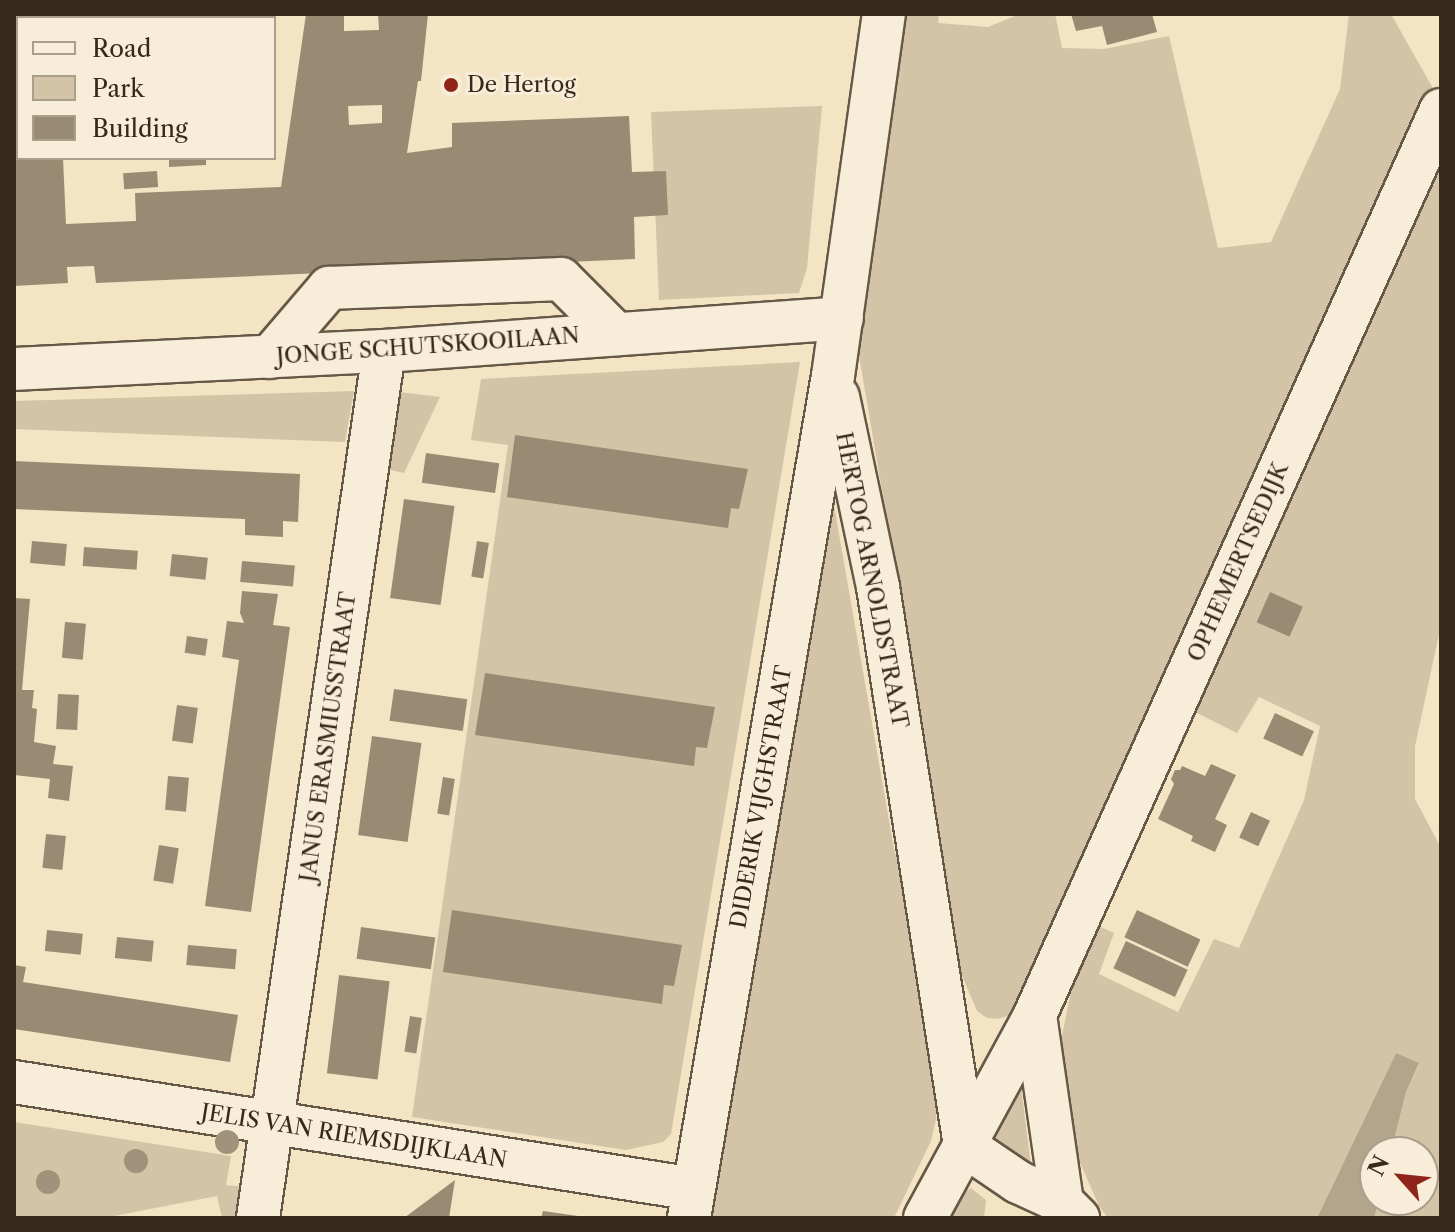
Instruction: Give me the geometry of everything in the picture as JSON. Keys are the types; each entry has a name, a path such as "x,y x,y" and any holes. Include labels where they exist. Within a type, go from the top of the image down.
{"street":[{"name":"HERTOG ARNOLDSTRAAT","path":"884,14 833,376 878,587 965,1146"},
{"name":"OPHEMERTSEDIJK","path":"925,1218 1035,1015 1441,110"},
{"path":"270,357 329,288 561,279 616,334"},
{"name":"JONGE SCHUTSKOOILAAN","path":"14,369 384,351 842,318"},
{"name":"JANUS ERASMIUSSTRAAT","path":"258,1218 384,351"},
{"name":"DIDERIK VIJGHSTRAAT","path":"691,1204 833,376"},
{"path":"1035,1015 1070,1210"},
{"name":"JELIS VAN RIEMSDIJKLAAN","path":"14,1082 272,1124 691,1204"},
{"path":"965,1146 1018,1182 1070,1210"}],"green space":[{"path":"898,14 939,14 938,23 988,27 1020,14 1055,14 1062,48 1104,49 1169,36 1218,248 1271,242 1340,89 1349,14 1391,14 1435,92 1013,1014 998,1019 987,1018 977,1011 960,971 883,540 888,526 854,326"},
{"path":"822,106 807,268 799,293 659,300 651,112"},
{"path":"1441,142 1441,625 1415,746 1415,799 1441,848 1441,1218 1374,1218 1439,1216 1439,1136 1395,1136 1406,1092 1419,1064 1396,1053 1317,1218 1108,1218 1099,1206 1078,1158 1061,1092 1061,1040 1078,958 1092,923 1114,933 1099,974 1178,1012 1214,939 1239,948 1304,800 1320,726 1259,697 1237,733 1185,707"},
{"path":"800,362 671,1134 663,1142 626,1150 412,1117 508,445 471,440 481,379"},
{"path":"354,391 345,442 14,429 14,401"},
{"path":"399,392 440,397 404,473 382,468"},
{"path":"831,488 894,849 904,885 937,1096 936,1119 931,1141 894,1218 706,1218"},
{"path":"1020,1078 1032,1174 986,1143"},
{"path":"14,1122 231,1156 226,1185 246,1187 239,1218 222,1218 217,1196 104,1218 14,1218"},
{"path":"971,1188 986,1200 984,1218 947,1218 960,1195"}],"shaded area":[{"path":"1396,1053 1419,1063 1406,1092 1395,1136 1359,1136 1359,1216 1374,1218 1317,1218"}],"building":[{"path":"14,14 57,14 16,16 16,160 63,160 66,224 136,221 135,193 281,187 306,14 344,14 344,31 379,30 378,14 428,14 421,81 418,81 407,153 452,147 452,123 629,116 632,172 666,171 668,215 634,217 635,259 96,283 94,266 67,267 68,283 14,286","holes":["382,105 382,123 349,125 348,106"]},
{"path":"1071,14 1152,14 1157,32 1107,45 1102,26 1076,31"},
{"path":"169,160 206,160 206,165 169,167"},
{"path":"157,171 158,187 124,189 123,173"},
{"path":"515,435 748,469 739,509 731,508 728,528 507,497"},
{"path":"426,453 499,463 495,493 422,483"},
{"path":"14,461 300,474 298,522 283,521 283,537 245,535 245,519 14,509"},
{"path":"404,499 455,506 441,605 390,598"},
{"path":"32,541 67,544 65,566 30,563"},
{"path":"477,541 489,543 483,578 471,577"},
{"path":"84,547 138,551 137,570 83,566"},
{"path":"172,554 208,558 206,580 170,576"},
{"path":"242,561 295,566 293,587 240,582"},
{"path":"242,591 278,594 273,625 290,627 251,912 205,906 239,660 222,657 227,621 244,623 240,613"},
{"path":"1270,592 1303,607 1289,637 1257,622"},
{"path":"14,598 30,599 22,690 34,690 32,708 37,709 34,742 56,746 53,764 73,766 69,801 48,798 50,779 14,775"},
{"path":"65,622 86,624 83,660 62,658"},
{"path":"187,636 208,639 205,656 185,653"},
{"path":"485,673 715,707 707,748 696,747 694,766 475,735"},
{"path":"394,689 467,699 463,731 390,721"},
{"path":"58,694 79,695 77,730 56,729"},
{"path":"177,705 198,708 193,744 172,741"},
{"path":"1275,713 1314,731 1302,757 1263,738"},
{"path":"372,736 422,743 408,842 358,835"},
{"path":"1211,764 1236,775 1215,819 1227,825 1215,852 1191,841 1193,836 1158,819 1174,784 1171,779 1175,770 1180,770 1182,766 1205,776"},
{"path":"168,776 189,778 186,812 165,810"},
{"path":"443,777 455,779 449,815 437,814"},
{"path":"1251,812 1270,821 1258,846 1239,837"},
{"path":"46,834 66,836 62,870 42,868"},
{"path":"159,845 179,848 173,884 153,881"},
{"path":"452,910 682,945 674,986 664,985 662,1004 443,972"},
{"path":"1137,910 1200,940 1188,967 1124,937"},
{"path":"361,927 435,937 431,969 357,959"},
{"path":"47,930 83,934 81,955 45,951"},
{"path":"117,937 154,941 152,962 115,958"},
{"path":"1126,941 1188,970 1175,997 1113,968"},
{"path":"188,945 237,949 235,969 186,965"},
{"path":"14,965 26,967 23,982 238,1015 230,1062 14,1029"},
{"path":"339,975 390,981 378,1079 327,1073"},
{"path":"410,1016 422,1018 416,1053 404,1052"},
{"path":"455,1180 449,1218 404,1218"},
{"path":"543,1211 578,1216 578,1218 541,1218"}],"place":[{"name":"De Hertog","path":"451,85"}]}
